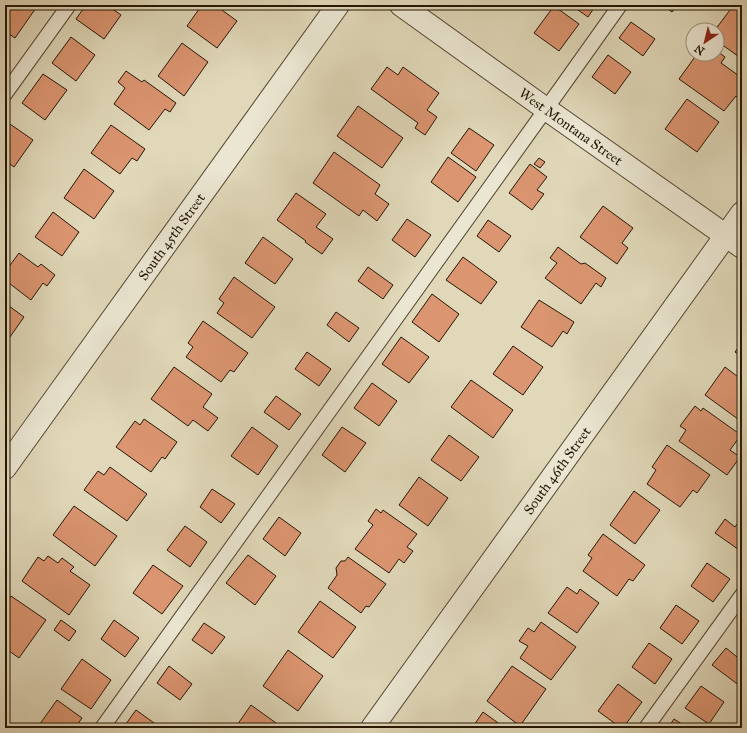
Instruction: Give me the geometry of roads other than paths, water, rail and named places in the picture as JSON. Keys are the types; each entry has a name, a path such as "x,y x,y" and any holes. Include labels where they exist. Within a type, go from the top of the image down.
{"street":[{"name":"South 45th Street","path":"5,468 338,5"},
{"name":"West Montana Street","path":"401,5 734,241"},
{"name":"South 46th Street","path":"372,728 734,241 742,213"}],"lane":[{"path":"5,94 69,5"},
{"path":"102,728 620,5"},
{"path":"646,728 742,595"}]}
